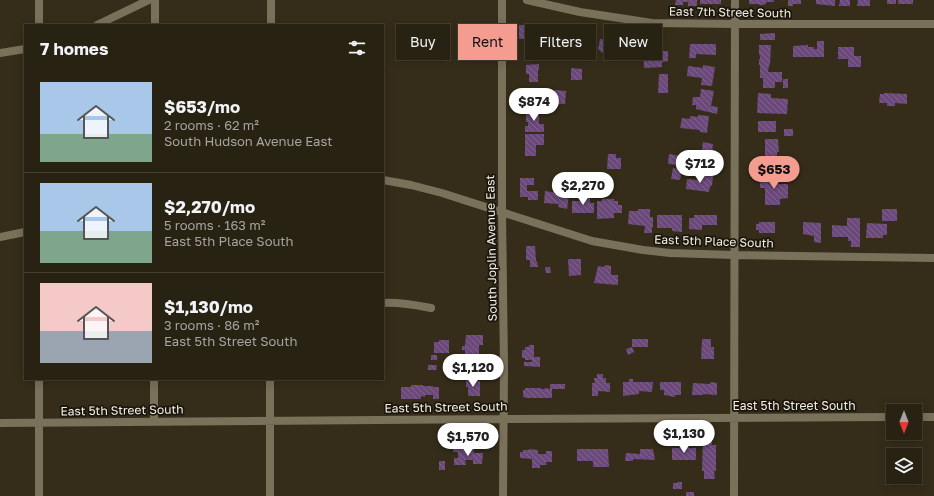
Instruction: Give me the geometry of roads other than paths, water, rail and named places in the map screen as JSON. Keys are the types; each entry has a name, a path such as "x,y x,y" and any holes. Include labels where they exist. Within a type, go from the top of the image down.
{"street":[{"path":"39,0 39,24"},
{"path":"99,24 149,0"},
{"path":"155,0 155,24"},
{"path":"271,0 271,24"},
{"name":"South Joplin Avenue East","path":"502,0 504,367 503,496"},
{"name":"East 7th Street South","path":"527,0 580,12 652,23 934,24"},
{"path":"734,496 735,0"},
{"path":"0,53 24,49"},
{"name":"East 5th Place South","path":"384,180 411,184 502,211 537,224 592,241 670,253 934,258"},
{"path":"0,237 24,232"},
{"path":"384,303 394,302 431,308"},
{"path":"39,380 39,496"},
{"path":"154,380 154,422"},
{"path":"270,380 270,496"},
{"name":"East 5th Street South","path":"0,423 886,417"},
{"path":"922,417 934,417"}]}
